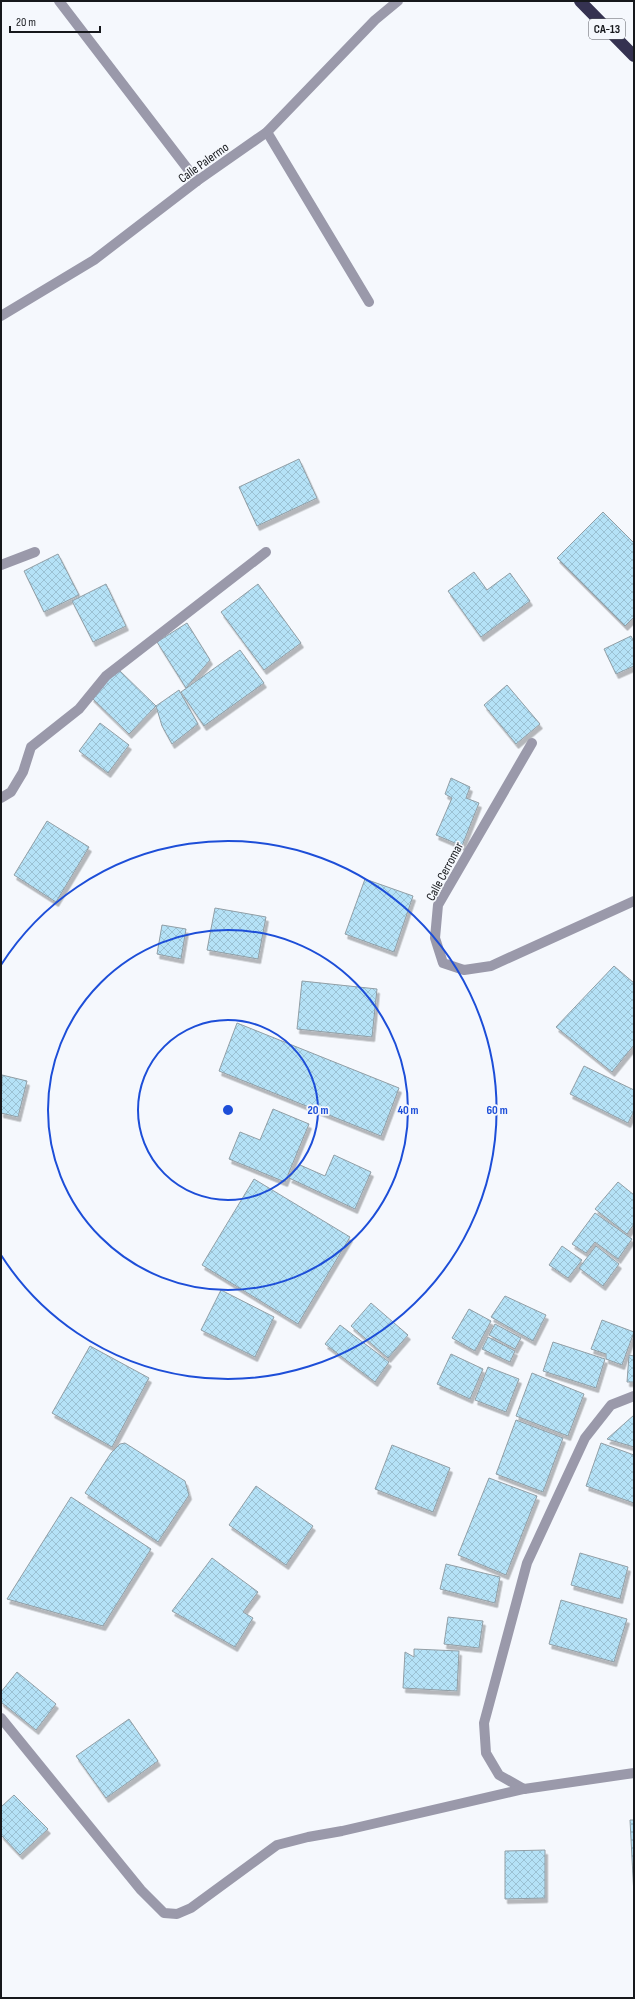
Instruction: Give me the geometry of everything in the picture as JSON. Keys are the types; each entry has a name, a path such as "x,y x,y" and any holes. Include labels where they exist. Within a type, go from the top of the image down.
{"highway":[{"name":"CA-13","path":"580,1 634,56"}],"street":[{"path":"59,1 198,181"},
{"name":"Calle Palermo","path":"1,316 94,260 198,181 267,132 375,20 398,1"},
{"path":"267,132 369,302"},
{"path":"1,564 35,552"},
{"path":"1,798 11,792 23,772 31,747 79,709 106,676 266,552"},
{"name":"Calle Cerromar","path":"532,743 438,905 435,938 443,963 464,970 491,966 634,901"},
{"path":"524,1789 499,1775 486,1753 484,1723 528,1563 585,1438 611,1405 634,1396"},
{"path":"1,1718 141,1890 164,1913 177,1914 191,1908 278,1845 524,1789 634,1773"}],"building":[{"path":"299,459 317,498 257,526 239,487"},
{"path":"603,512 634,543 634,617 625,626 557,558"},
{"path":"58,554 79,595 44,612 24,571"},
{"path":"474,572 487,590 510,573 530,601 481,637 448,591"},
{"path":"106,584 126,626 93,642 72,601"},
{"path":"258,584 301,643 264,670 221,612"},
{"path":"187,623 210,660 186,688 157,642"},
{"path":"631,636 634,642 634,666 616,674 604,649"},
{"path":"240,650 264,683 204,726 181,692"},
{"path":"118,669 156,706 129,734 91,697"},
{"path":"507,685 540,724 516,744 484,705"},
{"path":"179,690 198,724 172,744 162,726 156,706"},
{"path":"100,723 129,745 108,773 79,751"},
{"path":"451,778 470,787 466,798 479,803 462,846 436,835 452,798 445,794"},
{"path":"47,821 89,847 56,902 14,875"},
{"path":"365,879 413,896 394,952 345,934"},
{"path":"215,908 266,917 258,959 207,950"},
{"path":"162,925 186,929 181,959 157,954"},
{"path":"614,966 634,983 634,1045 612,1072 556,1027"},
{"path":"302,981 377,989 372,1037 297,1029"},
{"path":"237,1023 399,1088 381,1136 219,1071"},
{"path":"584,1066 634,1090 634,1111 628,1123 570,1094"},
{"path":"2,1075 27,1081 18,1117 1,1113"},
{"path":"273,1109 309,1124 285,1182 229,1159 240,1132 260,1140"},
{"path":"334,1155 371,1172 355,1209 289,1178 300,1165 325,1176"},
{"path":"254,1179 350,1237 298,1324 202,1265"},
{"path":"618,1182 634,1195 634,1224 627,1234 595,1209"},
{"path":"595,1213 632,1239 618,1259 595,1242 586,1253 572,1244"},
{"path":"562,1246 582,1260 568,1278 549,1265"},
{"path":"596,1246 619,1264 603,1286 579,1268"},
{"path":"221,1290 274,1317 255,1357 201,1330"},
{"path":"505,1296 546,1315 533,1341 491,1317"},
{"path":"371,1303 408,1335 388,1358 351,1326"},
{"path":"469,1309 491,1321 475,1351 452,1338"},
{"path":"602,1320 634,1332 622,1365 606,1359 606,1354 591,1349"},
{"path":"495,1324 521,1338 515,1349 489,1335"},
{"path":"340,1325 389,1362 375,1382 325,1344"},
{"path":"488,1337 515,1351 510,1362 482,1349"},
{"path":"553,1342 605,1359 596,1388 543,1371"},
{"path":"90,1346 149,1378 112,1447 52,1413"},
{"path":"451,1354 483,1369 470,1399 437,1384"},
{"path":"629,1355 634,1356 634,1382 627,1382"},
{"path":"488,1367 519,1379 506,1412 475,1400"},
{"path":"532,1373 584,1394 568,1436 516,1416"},
{"path":"634,1415 634,1447 607,1439"},
{"path":"516,1420 563,1438 543,1492 496,1474"},
{"path":"125,1443 185,1481 189,1495 158,1542 85,1493 111,1453 120,1444"},
{"path":"601,1443 634,1455 634,1503 586,1486"},
{"path":"392,1445 450,1468 433,1512 375,1489"},
{"path":"489,1478 537,1496 506,1575 458,1555"},
{"path":"256,1486 313,1526 286,1565 229,1525"},
{"path":"71,1497 151,1549 103,1626 7,1599"},
{"path":"580,1553 628,1567 620,1599 571,1585"},
{"path":"212,1558 258,1592 243,1612 253,1618 235,1647 172,1611"},
{"path":"446,1564 500,1577 495,1603 440,1589"},
{"path":"561,1600 627,1619 614,1662 549,1644"},
{"path":"448,1617 483,1621 479,1648 444,1644"},
{"path":"414,1649 459,1651 457,1691 403,1688 405,1652 414,1657"},
{"path":"17,1672 56,1704 36,1730 1,1702 1,1692"},
{"path":"129,1719 158,1761 106,1798 76,1756"},
{"path":"14,1795 48,1829 20,1855 1,1835 1,1807"},
{"path":"630,1820 634,1820 634,1896"},
{"path":"545,1850 545,1898 505,1899 505,1851"}]}
